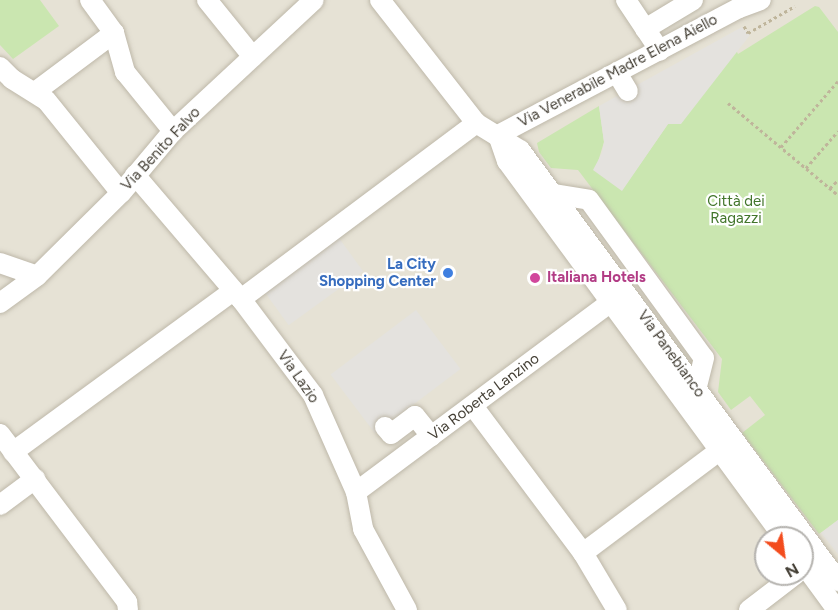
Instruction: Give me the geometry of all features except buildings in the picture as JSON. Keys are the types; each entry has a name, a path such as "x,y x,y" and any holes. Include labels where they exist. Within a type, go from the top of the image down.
{"street":[{"path":"90,0 114,33 125,72 173,131"},
{"path":"207,0 253,57"},
{"name":"Via Benito Falvo","path":"0,303 37,276 120,193 173,131 314,0"},
{"name":"Via Panebianco","path":"380,0 476,123 520,150 836,573"},
{"path":"626,0 660,51"},
{"path":"645,29 693,0"},
{"name":"Via Venerabile Madre Elena Aiello","path":"498,135 660,51 744,11 761,0"},
{"path":"35,92 114,33"},
{"path":"0,67 12,79 46,100 120,193"},
{"path":"617,73 628,91"},
{"path":"13,452 237,295 269,283 476,123"},
{"name":"Via Panebianco","path":"498,135 507,161 775,526"},
{"name":"Via Lazio","path":"135,175 237,295 313,395 356,492 363,530 407,610"},
{"path":"0,263 37,276"},
{"name":"Via Benito Falvo","path":"0,319 22,301 37,276"},
{"name":"Via Roberta Lanzino","path":"356,492 611,302"},
{"path":"473,406 583,553 616,610"},
{"path":"385,427 391,434 415,416 431,436"},
{"path":"0,434 127,602 128,610"},
{"path":"583,553 719,450"},
{"path":"0,506 35,479"},
{"path":"814,582 837,610"},
{"path":"749,610 779,586"}],"path":[{"path":"744,11 748,33 795,6"},
{"path":"781,147 838,81"},
{"path":"728,103 838,195"},
{"path":"806,168 838,131"},
{"path":"830,188 838,180"}],"shaded area":[{"path":"0,0 838,0 838,610 0,610"},
{"path":"742,27 750,35 681,124 668,124 622,191 593,170 602,153 604,142 599,106"},
{"path":"339,238 363,271 289,325 265,292"},
{"path":"416,310 461,369 375,433 331,374"},
{"path":"838,520 838,554 821,533"}],"green space":[{"path":"0,0 40,0 59,26 13,59 0,45"},
{"name":"Città dei Ragazzi","path":"815,6 819,7 838,32 838,520 819,534 742,433 765,415 750,396 731,410 718,392 722,359 578,170 551,168 539,152 537,143 599,106 604,142 597,165 622,190 668,124 681,123 736,50 738,54"}],"place":[{"name":"La City Shopping Center","path":"448,273"},
{"name":"Italiana Hotels","path":"535,278"}]}
